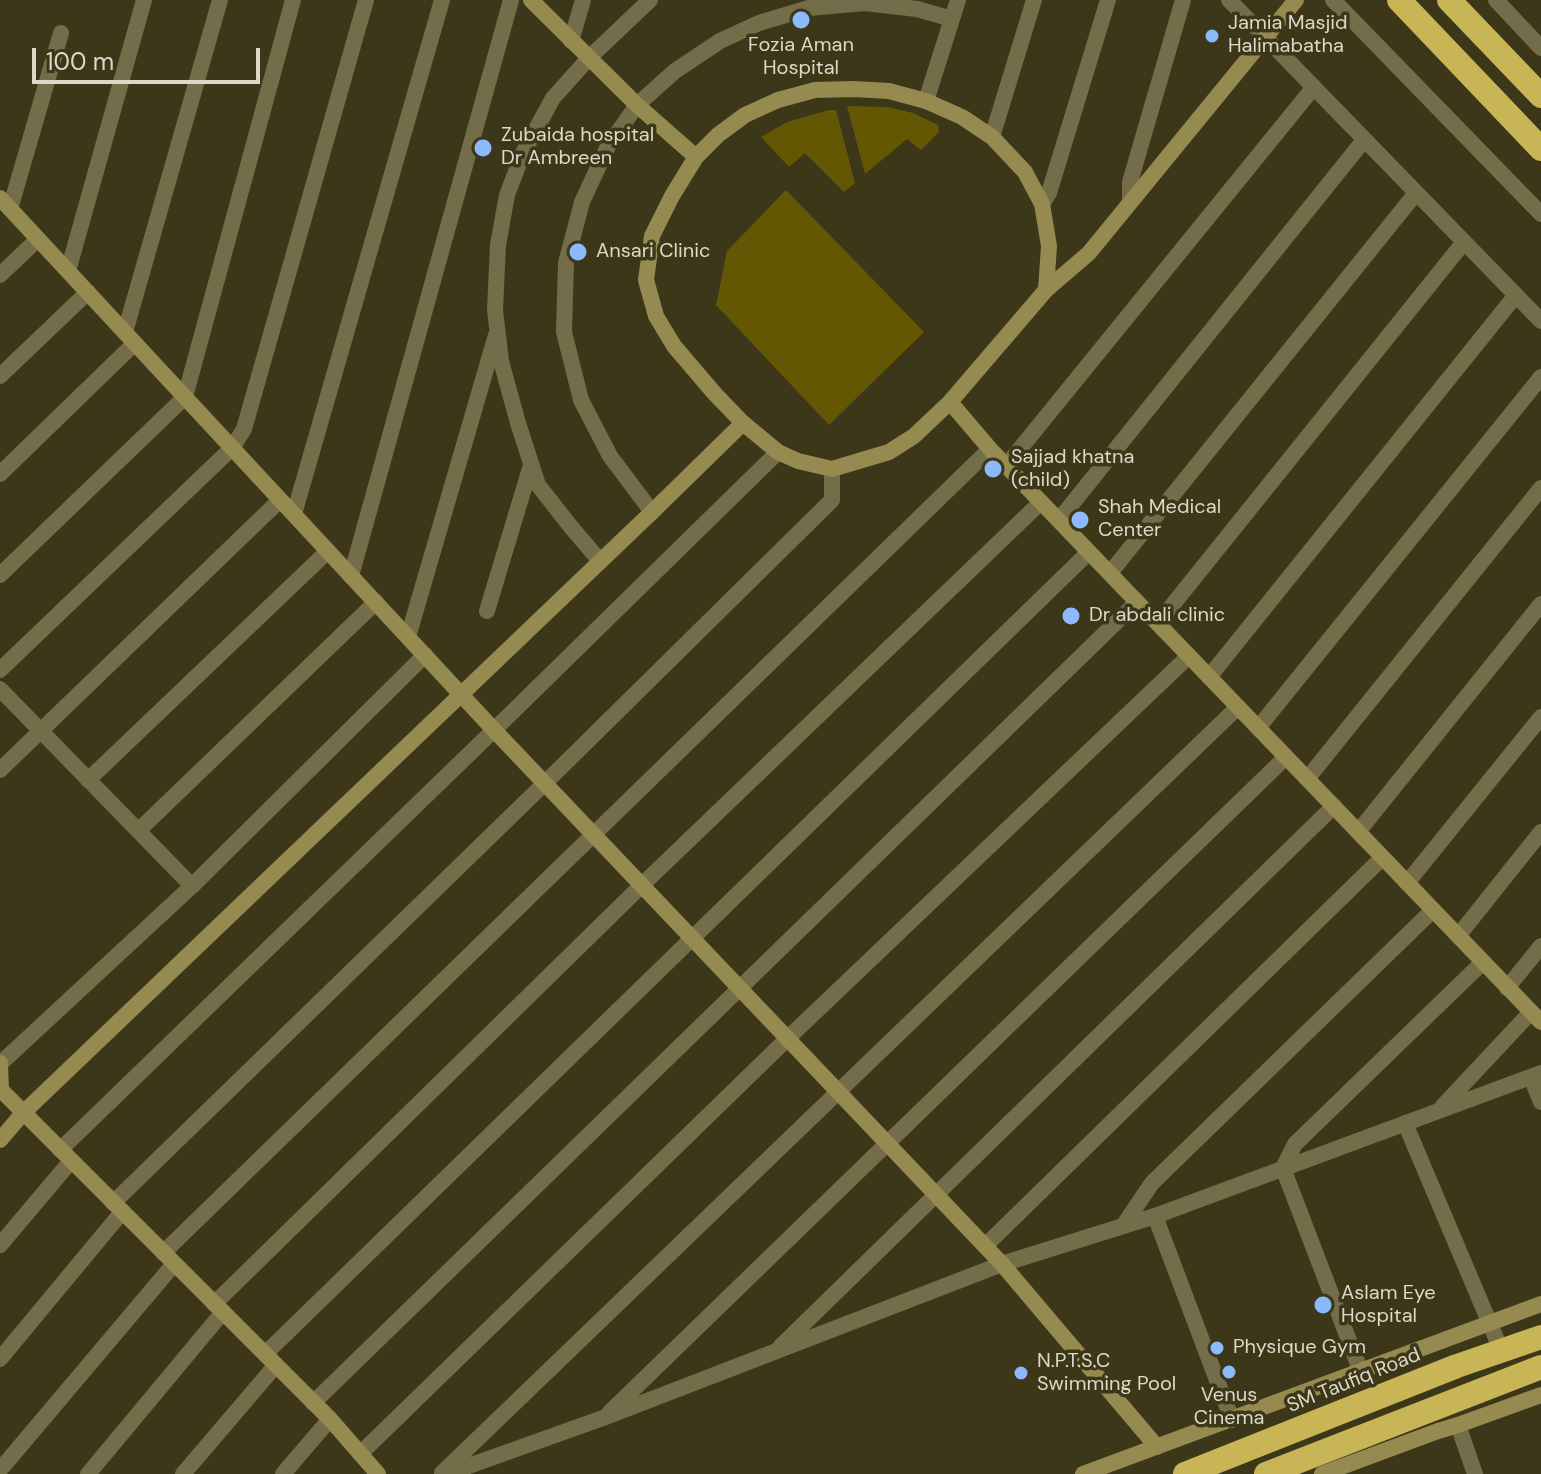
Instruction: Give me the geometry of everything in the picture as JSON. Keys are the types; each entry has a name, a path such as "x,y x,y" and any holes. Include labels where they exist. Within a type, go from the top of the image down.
{"highway":[{"path":"1399,0 1541,149"},
{"path":"1449,0 1541,96"},
{"name":"SM Taufiq Road","path":"1185,1474 1430,1377 1541,1337"},
{"path":"1266,1474 1541,1367"},
{"path":"1503,1382 1541,1376"}],"street":[{"path":"68,271 144,0"},
{"path":"0,474 130,338 220,0"},
{"path":"0,575 185,397 293,0"},
{"path":"0,670 232,448 244,429 366,0"},
{"path":"294,514 442,0"},
{"path":"351,576 511,0"},
{"path":"531,0 637,105 696,157"},
{"path":"571,41 583,0"},
{"path":"600,561 538,485 531,465 501,361 495,310 498,245 507,195 523,153 553,98 589,58 650,0"},
{"path":"926,101 958,0"},
{"path":"992,137 1034,0"},
{"path":"1042,204 1049,193 1108,0"},
{"path":"1130,202 1130,182 1183,0"},
{"path":"1229,0 1541,321"},
{"path":"1046,290 1049,246 1042,204 1025,172 992,137 962,117 926,101 889,91 815,90 778,100 745,115 718,135 696,157 652,236 646,280 656,316 674,346 743,423 778,452 798,461 832,469 889,452 914,436 950,402 1046,290 1089,253 1296,0"},
{"path":"1333,0 1541,214"},
{"path":"1496,0 1541,48"},
{"path":"652,512 610,456 581,400 564,332 566,263 582,202 608,146 637,105 675,71 720,41 759,23 809,8 865,3 917,9 952,19"},
{"path":"1475,26 1503,44 1541,82"},
{"path":"61,33 5,203 494,730 1002,1264 1157,1447"},
{"path":"1006,466 1314,87"},
{"path":"1059,520 1364,140"},
{"path":"1110,573 1416,193"},
{"path":"0,275 38,239"},
{"path":"1158,623 1464,242"},
{"path":"0,376 88,292"},
{"path":"1209,677 1516,295"},
{"path":"408,637 498,329"},
{"path":"1258,728 1541,377"},
{"path":"950,402 1006,466 1536,1017 1438,1111"},
{"path":"0,1140 23,1113 743,423"},
{"path":"0,1470 169,1258 594,834 990,449"},
{"path":"0,1245 65,1155 778,452"},
{"path":"487,611 531,465"},
{"path":"0,1359 118,1208 832,500 832,469"},
{"path":"1307,779 1541,488"},
{"path":"0,770 280,500"},
{"path":"88,1474 219,1308 642,885 1041,502"},
{"path":"88,780 328,551"},
{"path":"183,1474 270,1359 692,938 1089,552"},
{"path":"138,831 376,602"},
{"path":"313,1403 1137,602"},
{"path":"1358,832 1541,604"},
{"path":"378,1474 330,1419 1,1090 0,1063 192,886 425,655"},
{"path":"360,1454 788,1038 1189,656"},
{"path":"0,689 192,886"},
{"path":"444,1474 837,1091 1238,707"},
{"path":"1407,883 1541,717"},
{"path":"603,1418 1286,757"},
{"path":"775,1352 1334,806"},
{"path":"1458,936 1541,832"},
{"path":"985,1246 1382,858"},
{"path":"1123,1226 1152,1183 1433,910"},
{"path":"1507,988 1541,946"},
{"path":"1361,1372 1283,1168 1295,1144 1483,962"},
{"path":"444,1474 603,1418 1002,1264 1155,1216 1536,1075 1541,1102"},
{"path":"1405,1123 1501,1350"},
{"path":"1155,1216 1232,1420"},
{"path":"1083,1474 1541,1304"},
{"path":"1322,1474 1541,1395"},
{"path":"283,1474 330,1419"},
{"path":"1458,1425 1475,1474"}],"shaded area":[{"path":"847,106 887,107 913,113 938,125 939,132 921,150 907,139 865,174"},
{"path":"836,110 855,183 844,192 805,153 789,167 761,137 787,122"},
{"path":"786,190 924,332 829,425 716,305 727,251"}],"place":[{"name":"Fozia Aman Hospital","path":"801,20"},
{"name":"Jamia Masjid Halimabatha","path":"1212,36"},
{"name":"Zubaida hospital Dr Ambreen","path":"483,148"},
{"name":"Ansari Clinic","path":"578,252"},
{"name":"Sajjad khatna (child)","path":"993,469"},
{"name":"Shah Medical Center","path":"1080,520"},
{"name":"Dr abdali clinic","path":"1071,616"},
{"name":"Aslam Eye Hospital","path":"1323,1305"},
{"name":"Physique Gym","path":"1217,1348"},
{"name":"Venus Cinema","path":"1229,1372"},
{"name":"N.P.T.S.C Swimming Pool","path":"1021,1373"}]}
